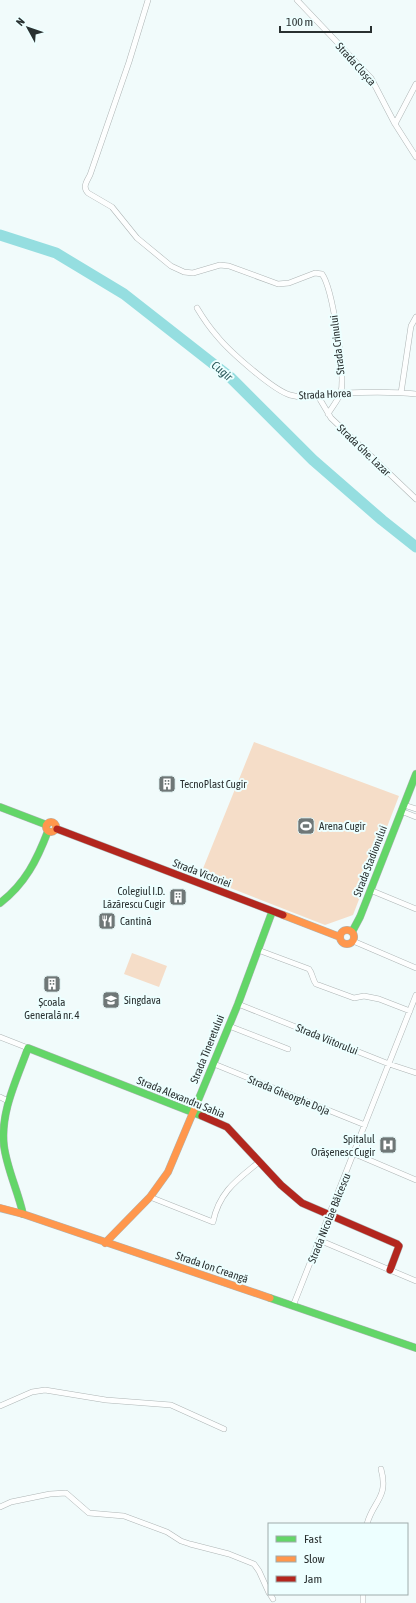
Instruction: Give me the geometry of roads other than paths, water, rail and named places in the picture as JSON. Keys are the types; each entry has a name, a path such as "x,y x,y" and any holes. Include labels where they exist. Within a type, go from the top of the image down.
{"street":[{"name":"Strada Crinului","path":"148,0 90,175 85,186 85,190 112,206 137,238 165,262 179,271 193,274 220,265 229,266 278,284 289,283 315,273 322,274 327,283 336,325 341,375 341,393"},
{"name":"Strada Cloșca","path":"297,0 371,78 395,124 416,157"},
{"path":"395,124 416,84"},
{"name":"Strada Horea","path":"197,308 209,326 224,344 265,380 279,390 290,395 318,396 341,393 376,392 416,394"},
{"path":"401,393 409,334 413,321 416,317"},
{"path":"328,414 341,393"},
{"name":"Strada Ghe. Lazar","path":"318,396 328,414 406,492 416,499"},
{"name":"Strada Stadionului","path":"352,932 416,774"},
{"path":"406,797 416,788"},
{"path":"0,807 47,828 38,856 24,882 11,895 0,903"},
{"path":"402,808 416,809"},
{"path":"402,808 416,816"},
{"name":"Strada Victoriei","path":"47,828 49,823 54,823 57,829 340,937"},
{"path":"370,890 416,909"},
{"name":"Strada Tineretului","path":"105,1242 150,1196 168,1172 238,1004 272,912"},
{"path":"346,930 352,932 354,935 353,941 349,944 345,944 341,941 340,937 342,932 346,930"},
{"path":"353,941 416,968"},
{"path":"258,950 309,969 312,972 313,980 316,984 354,998 364,996 379,998 410,1011"},
{"name":"Strada Nicolae Bălcescu","path":"294,1306 329,1215 355,1154 416,995"},
{"name":"Strada Viitorului","path":"238,1004 389,1064 416,1072"},
{"path":"229,1026 288,1049"},
{"name":"Strada Alexandru Sahia","path":"0,1037 226,1127 295,1198 310,1207 397,1244 399,1246 390,1270"},
{"path":"23,1214 19,1194 4,1146 3,1128 5,1109 28,1048"},
{"name":"Strada Gheorghe Doja","path":"214,1064 365,1125"},
{"path":"0,1097 8,1101"},
{"path":"355,1154 416,1180"},
{"path":"150,1196 213,1222 218,1204 226,1190 259,1162"},
{"name":"Strada Ion Creangă","path":"0,1208 23,1214 416,1348"},
{"path":"319,1240 416,1281"},
{"path":"0,1406 32,1392 45,1390 106,1400 171,1405 224,1429"},
{"path":"368,1523 382,1494 383,1477 381,1469"},
{"path":"0,1508 11,1502 50,1494 66,1493 88,1513 124,1516 167,1532 175,1538 190,1544 229,1554 254,1564 268,1591"},
{"path":"270,1595 273,1600"}],"waterway":[{"name":"Cugir","path":"0,235 56,253 124,294 230,377 313,460 382,520 416,547"}],"place":[{"name":"TecnoPlast Cugir","path":"167,784"},
{"name":"Arena Cugir","path":"306,826"},
{"name":"Colegiul I.D. Lăzărescu Cugir","path":"178,897"},
{"name":"Cantină","path":"107,921"},
{"name":"Școala Generală nr. 4","path":"52,984"},
{"name":"Singdava","path":"111,1000"},
{"name":"Spitalul Orășenesc Cugir","path":"388,1145"}]}
